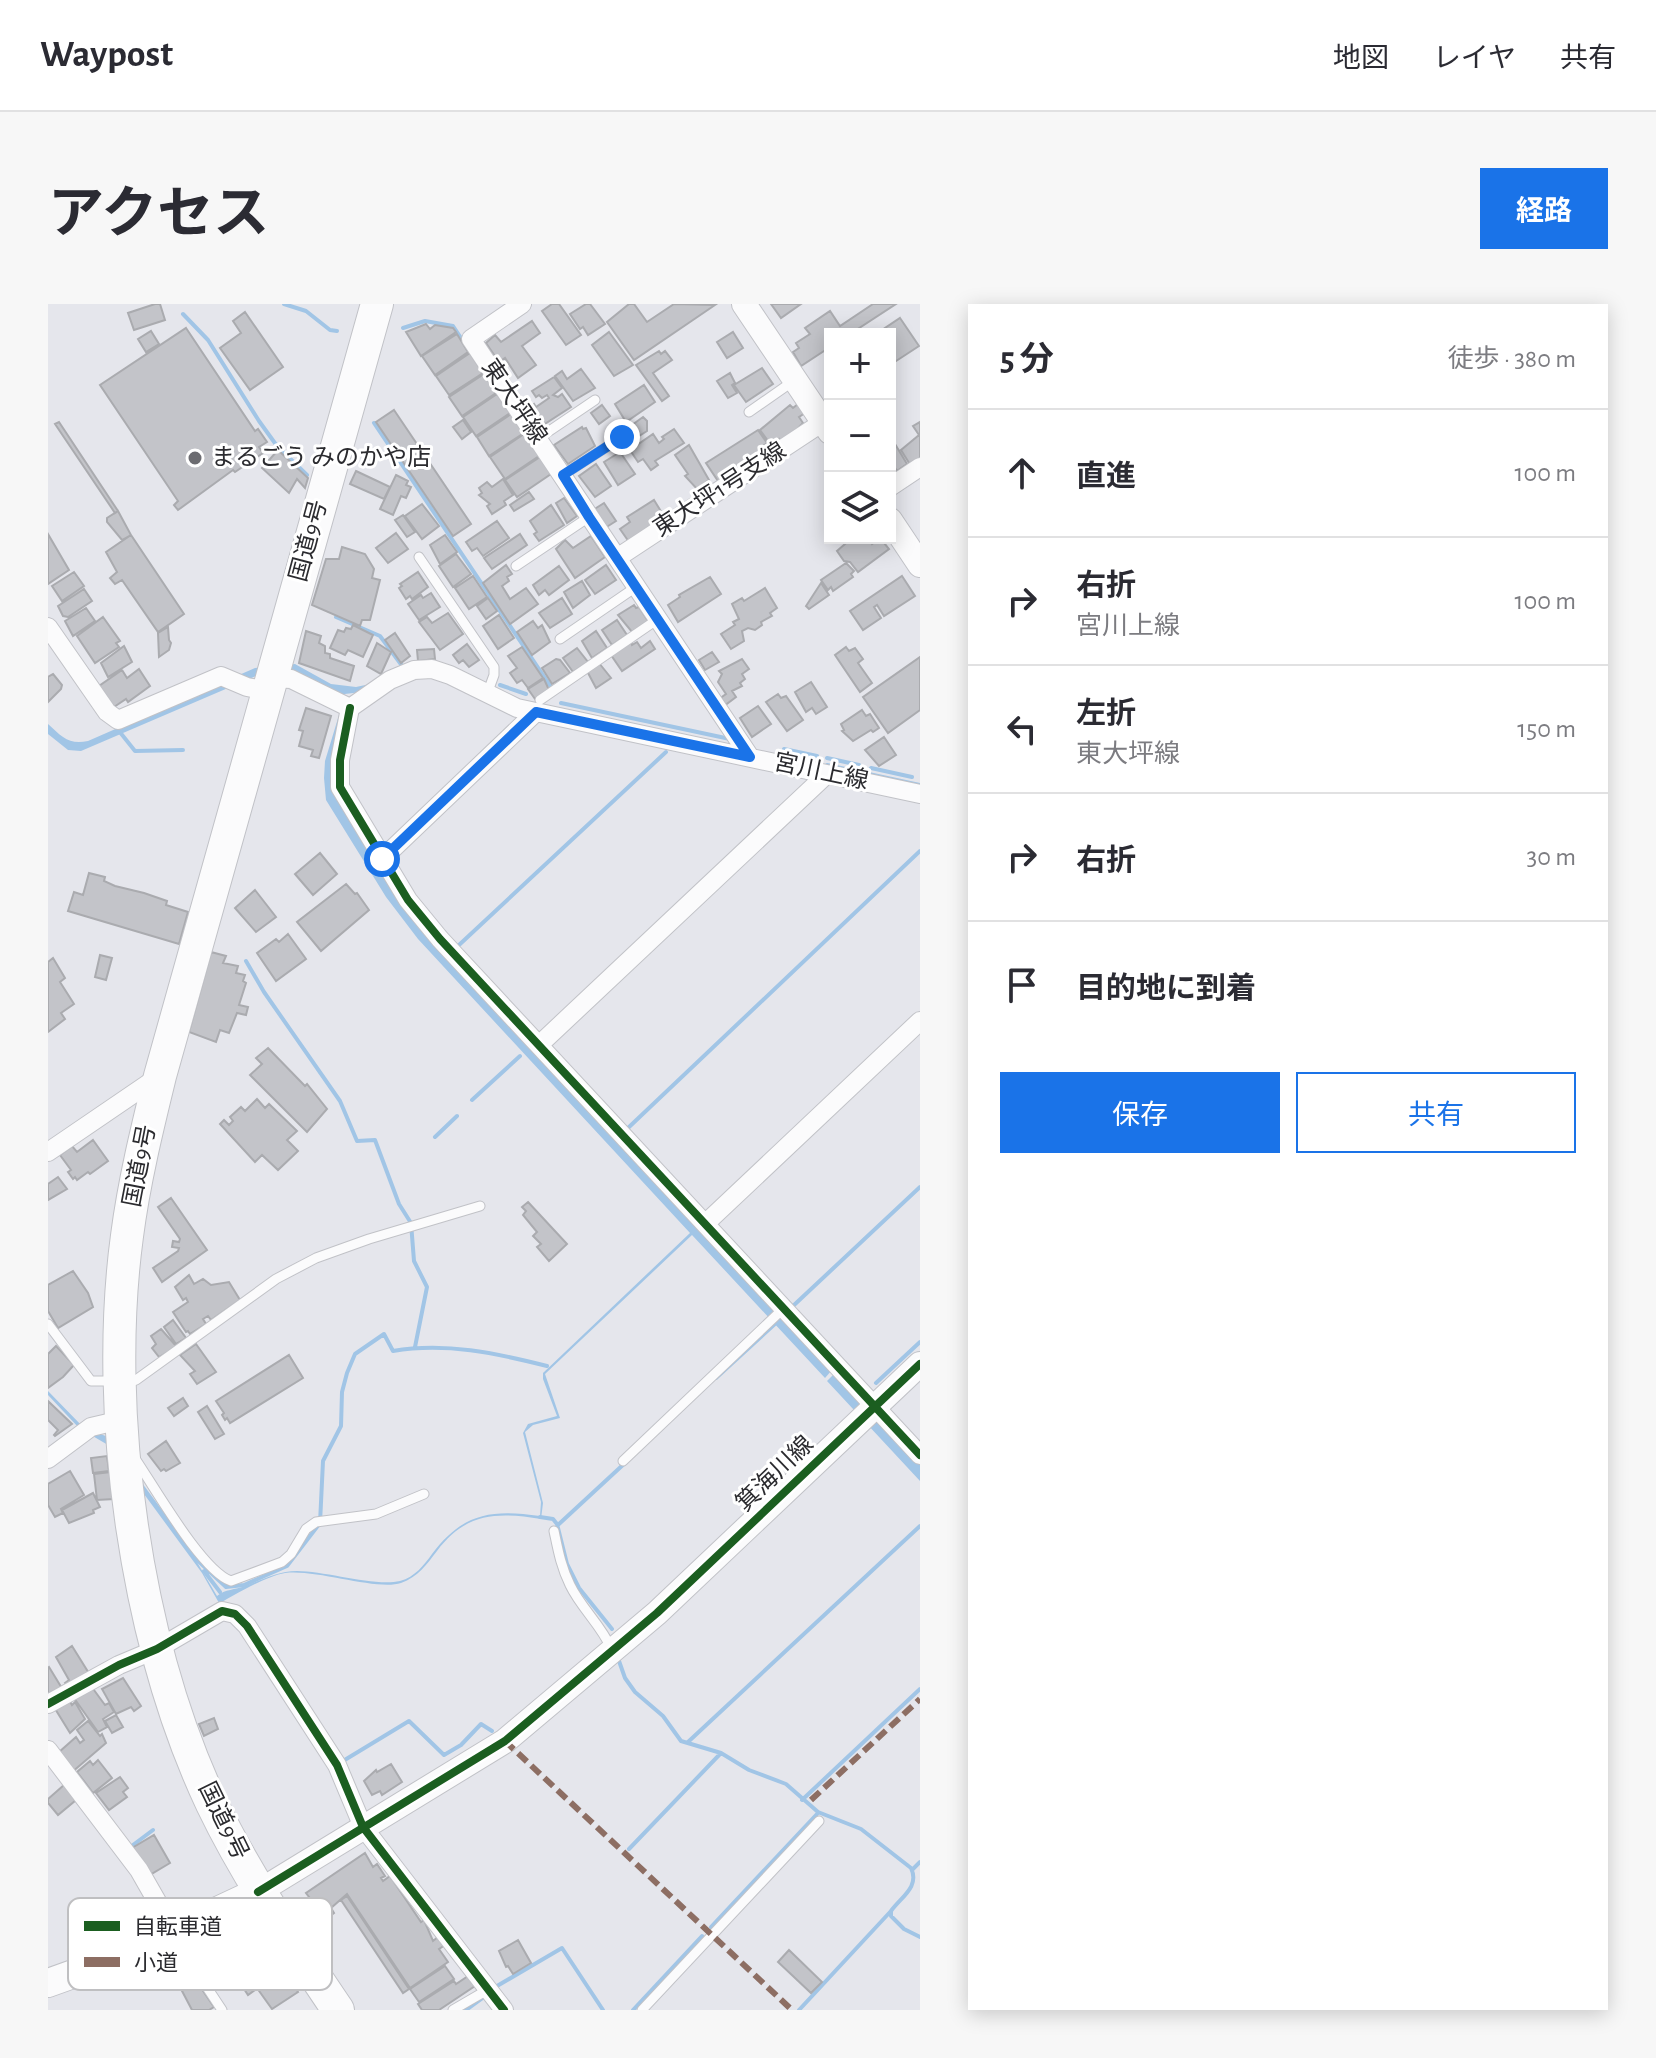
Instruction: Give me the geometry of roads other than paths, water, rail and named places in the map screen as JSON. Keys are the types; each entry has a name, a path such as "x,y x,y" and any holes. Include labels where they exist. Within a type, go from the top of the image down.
{"highway":[{"path":"334,447 330,427 333,382 355,304"},
{"name":"国道9号","path":"262,1898 212,1803 180,1729 157,1649 112,1442 119,1383 119,1338 127,1237 141,1153 160,1076 334,447 377,304"},
{"path":"334,447 353,429 385,351 399,304"},
{"name":"国道9号","path":"324,1990 338,2010"}],"main road":[{"path":"246,1898 258,1892"},
{"path":"48,1983 68,1976"}],"street":[{"name":"東大坪線","path":"522,304 471,339 750,757"},
{"path":"744,304 824,424"},
{"name":"東大坪1号支線","path":"617,558 824,428"},
{"path":"896,483 920,467"},
{"path":"896,529 920,565"},
{"path":"48,627 107,712 118,720 221,676 247,687 291,679 350,708 340,760 340,787 408,900 920,1455"},
{"name":"宮川上線","path":"350,708 390,680 414,670 441,671 504,703 538,706 920,794"},
{"path":"382,859 538,706"},
{"path":"539,1045 827,774"},
{"path":"706,1223 920,1021"},
{"path":"48,1152 160,1076"},
{"name":"箕海川線","path":"258,1892 505,1741 657,1613 920,1364"},
{"path":"48,1459 112,1442"},
{"path":"48,1704 119,1665 157,1649 222,1611 241,1618 337,1765 363,1827 504,2010"},
{"path":"48,1750 139,1870 154,1898"}],"lane":[{"path":"749,412 795,380"},
{"path":"539,438 595,400"},
{"path":"563,475 622,437"},
{"path":"516,566 589,517"},
{"path":"419,557 494,667 487,694"},
{"path":"560,639 636,587"},
{"path":"538,706 658,619"},
{"path":"48,1324 91,1381 119,1383 136,1380 276,1279 316,1258 480,1206"},
{"path":"623,1461 784,1308"},
{"path":"112,1442 203,1557 217,1573 231,1581 282,1562 291,1554 306,1529 316,1522 376,1514 424,1494"},
{"path":"554,1531 560,1562 570,1587 604,1633 612,1651"},
{"path":"642,2010 819,1821"},
{"path":"453,2010 489,1989"},
{"path":"209,1990 222,2010"}],"water":[{"path":"408,663 362,692 336,695 256,676 81,751 68,750 48,734 48,724 66,739 88,741 255,668 295,664 331,684 356,687 370,684"},
{"path":"339,715 345,717 333,761 365,844 832,1370 825,1378 692,1235 545,1374 560,1418 533,1425 525,1432 543,1503 541,1519 497,1516 471,1522 448,1538 417,1574 401,1583 377,1584 298,1573 273,1576 170,1633 219,1603 202,1573 108,1445 79,1428 48,1395 48,1391 83,1427 108,1437 199,1560 197,1562 217,1596 227,1591 277,1574 290,1571 377,1582 400,1581 419,1570 444,1540 467,1522 492,1514 540,1516 541,1502 523,1433 528,1424 557,1416 543,1373 690,1233 418,939 386,897 326,800 325,761"},
{"path":"835,1373 920,1465 920,1481 827,1381"}],"waterway":[{"path":"284,304 306,311 330,330 337,331"},
{"path":"183,314 208,340 277,446 307,475"},
{"path":"403,328 425,321 453,326 465,344"},
{"path":"374,423 551,687"},
{"path":"336,617 380,636 403,667"},
{"path":"500,685 526,694"},
{"path":"561,703 730,739"},
{"path":"119,731 135,751 183,750"},
{"path":"784,749 817,756"},
{"path":"459,945 666,752"},
{"path":"827,758 859,765"},
{"path":"827,765 920,785"},
{"path":"871,768 912,777"},
{"path":"628,1128 920,851"},
{"path":"246,961 340,1101 357,1141 375,1140 399,1204 411,1223 414,1261 427,1287 415,1347"},
{"path":"472,1100 520,1056"},
{"path":"435,1137 457,1116"},
{"path":"793,1306 920,1187"},
{"path":"716,1378 777,1322"},
{"path":"195,1558 226,1587 244,1585 287,1566 320,1523 323,1461 341,1426 342,1392 347,1373 355,1354 384,1334 393,1351 451,1348 547,1366"},
{"path":"876,1383 920,1342"},
{"path":"559,1524 625,1463"},
{"path":"540,1517 553,1519 557,1524 567,1564 579,1588 612,1629"},
{"path":"688,1742 920,1526"},
{"path":"204,1571 220,1592"},
{"path":"619,1661 625,1678 635,1692 663,1716 681,1741 721,1753 749,1770 786,1784 818,1812 861,1829 911,1868 911,1886 891,1911 891,1916 904,1929 920,1937"},
{"path":"802,1800 920,1689"},
{"path":"343,1761 409,1721 444,1755 461,1745 481,1724 492,1731"},
{"path":"629,1849 721,1753"},
{"path":"711,1927 817,1814"},
{"path":"129,1848 153,1830"},
{"path":"912,1870 920,1862"},
{"path":"799,2010 891,1911"},
{"path":"633,2010 702,1936"},
{"path":"497,1986 562,1948 603,2010"},
{"path":"466,2010 484,1997"}],"place":[{"name":"まるごう みのかや店","path":"195,458"}]}
